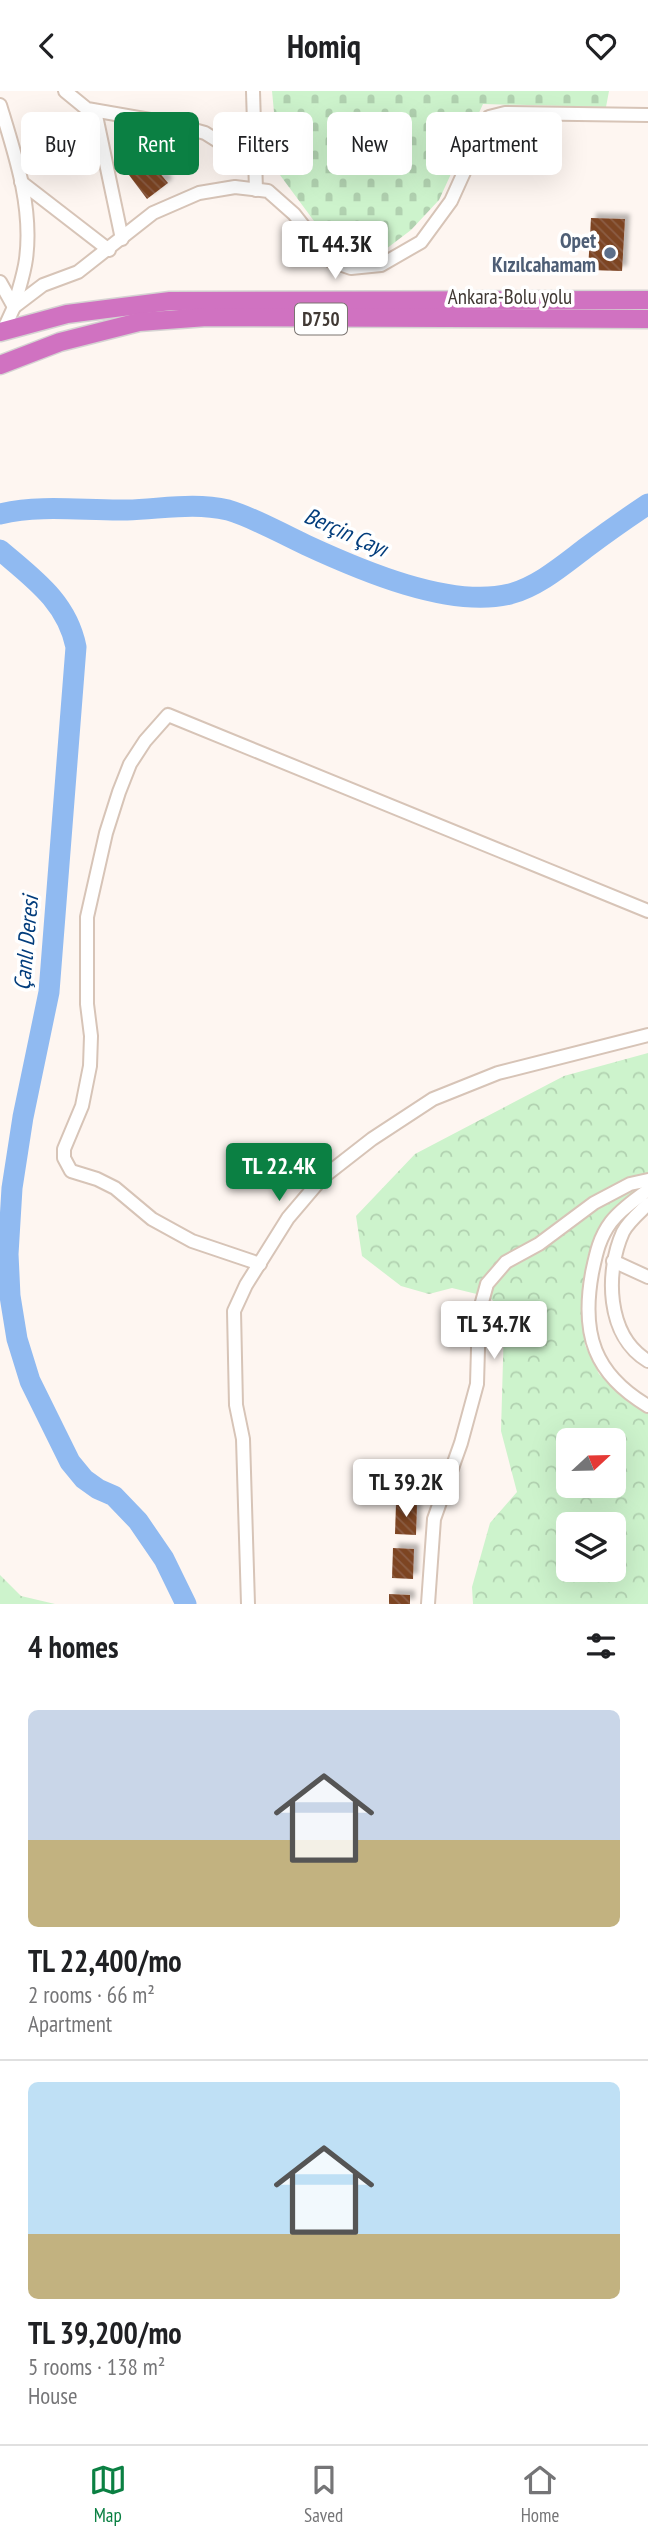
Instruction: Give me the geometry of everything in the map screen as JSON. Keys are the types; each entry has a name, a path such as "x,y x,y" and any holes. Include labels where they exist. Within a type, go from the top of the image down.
{"highway":[{"name":"Ankara-Bolu yolu","path":"2,332 67,314 170,301 648,300"},
{"name":"Ankara-Bolu yolu","path":"0,365 60,342 139,322 207,317 648,319"}],"street":[{"path":"65,91 87,109 173,124 213,138"},
{"path":"253,91 254,112"},
{"path":"0,105 27,214 26,259 14,307 2,332"},
{"path":"95,111 122,239"},
{"path":"14,307 43,285 78,272 153,213 199,193 235,187 268,191 294,214 331,261 351,268 381,265 421,242 436,222 451,201 488,117 505,113 648,115"},
{"path":"256,175 256,190"},
{"path":"21,182 109,250"},
{"path":"0,282 14,307"},
{"path":"260,1264 182,1235 152,1219 115,1188 71,1171 64,1159 64,1149 82,1106 90,1066 87,917 106,833 130,764 145,741 168,715 648,911"},
{"path":"248,1604 243,1440 236,1405 234,1311 288,1218 322,1178 372,1139 433,1099 498,1073 648,1035"},
{"path":"428,1604 434,1519 461,1443 477,1384 479,1313 487,1284 506,1262 539,1244 594,1203 630,1184 648,1180"},
{"path":"648,1190 618,1215 601,1240 589,1290 588,1312 591,1340 601,1364 621,1389 648,1406"},
{"path":"648,1204 624,1229 613,1261 614,1307 622,1335 648,1361"},
{"path":"613,1261 648,1277"}],"green space":[{"path":"272,91 609,91 606,107 483,104 479,112 426,112 426,175 450,175 439,200 411,230 382,252 351,254 331,244 280,175 313,175 313,112 274,112"},
{"path":"648,1053 648,1179 601,1225 588,1255 583,1309 585,1345 599,1374 622,1395 648,1411 648,1604 473,1604 472,1587 490,1523 517,1492 501,1431 503,1310 489,1297 452,1288 429,1294 401,1286 362,1256 356,1216 415,1154 564,1076"},
{"path":"0,1575 21,1596 55,1604 0,1604"}],"building":[{"path":"129,175 161,175 168,183 147,199"},
{"path":"591,218 625,219 622,271 588,270"},
{"path":"396,1504 417,1505 416,1535 395,1534"},
{"path":"393,1548 414,1549 413,1579 392,1578"},
{"path":"389,1594 410,1595 410,1604 389,1604"}],"waterway":[{"name":"Berçin Çayı","path":"0,514 48,509 127,510 190,506 228,510 328,555 406,585 433,592 486,597 510,594 541,580 648,504"},
{"name":"Çanlı Deresi","path":"0,550 37,582 57,604 72,631 76,647 49,992 23,1117 12,1188 8,1254 10,1296 17,1339 30,1381 70,1462 84,1479 114,1496 138,1521 164,1559 186,1604"}],"place":[{"name":"Opet Kızılcahamam","path":"610,253"}]}
